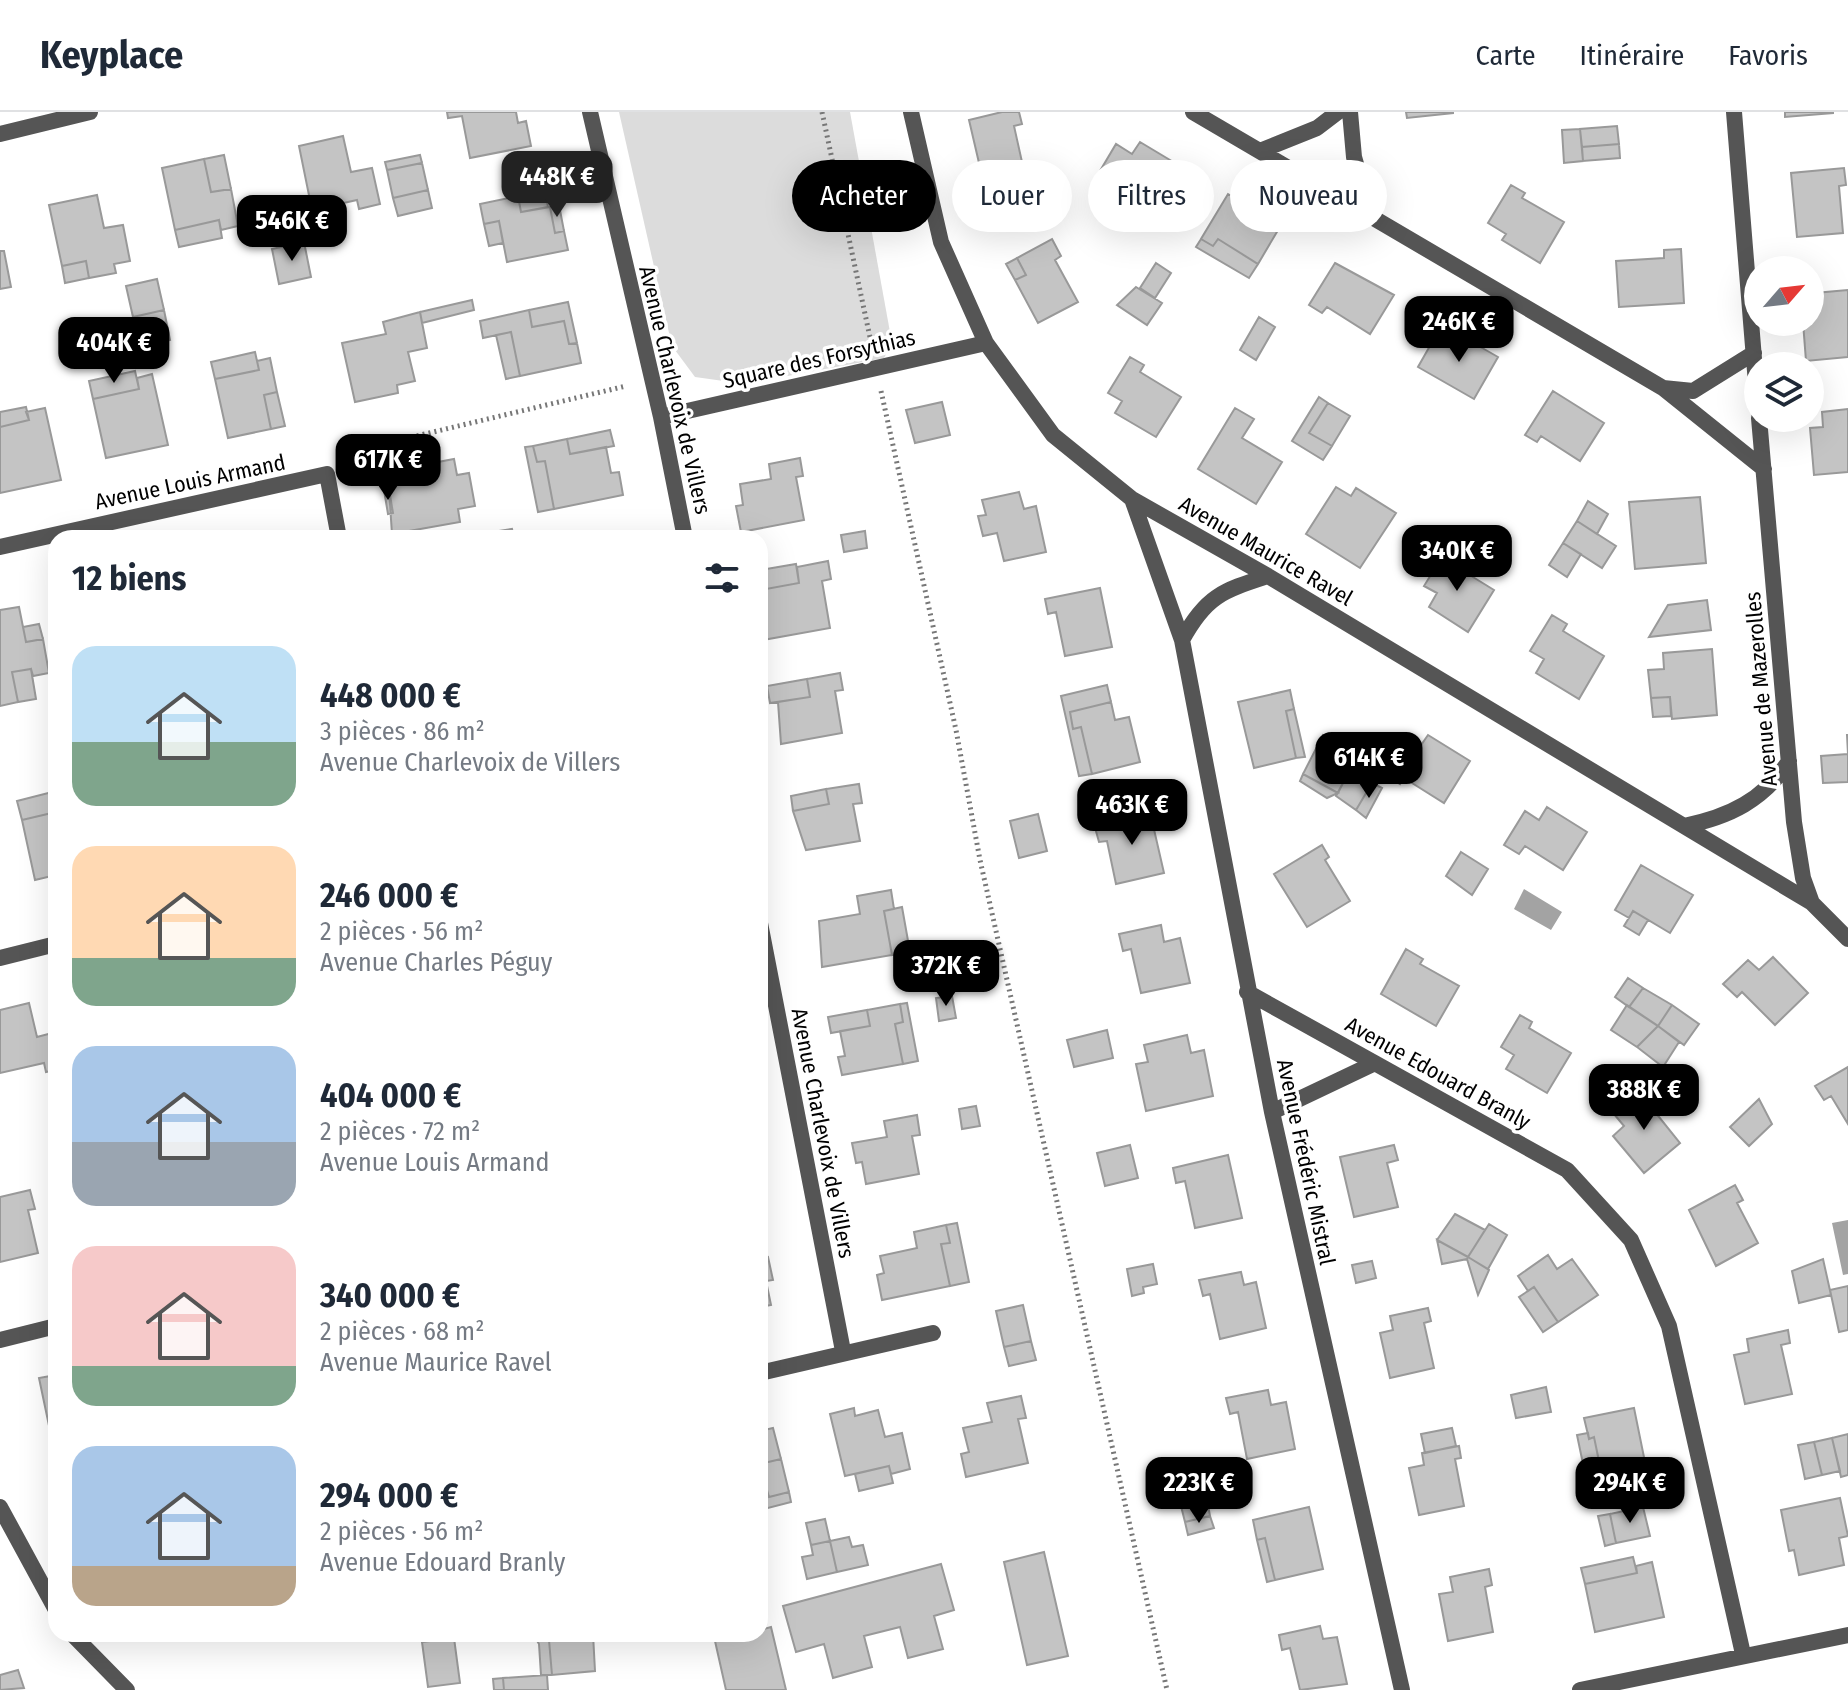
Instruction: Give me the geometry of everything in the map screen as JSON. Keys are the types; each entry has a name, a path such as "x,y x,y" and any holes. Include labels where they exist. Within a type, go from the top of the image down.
{"street":[{"path":"0,134 90,112"},
{"name":"Avenue Charlevoix de Villers","path":"590,112 661,417 683,530"},
{"name":"Avenue Maurice Ravel","path":"911,112 941,242 986,343 1053,435 1132,499 1268,576 1812,903"},
{"path":"1193,112 1276,160"},
{"path":"1260,151 1307,133 1338,112"},
{"path":"1350,112 1355,160"},
{"path":"1734,112 1754,352"},
{"path":"1387,223 1663,388 1764,469"},
{"name":"Square des Forsythias","path":"661,417 986,343"},
{"path":"1663,388 1693,391 1744,359"},
{"name":"Avenue de Mazerolles","path":"1760,432 1789,761 1803,878 1812,903 1848,939"},
{"path":"327,474 338,530"},
{"name":"Avenue Louis Armand","path":"76,530 327,474"},
{"name":"Avenue Frédéric Mistral","path":"1132,499 1182,640 1272,1112 1402,1690"},
{"name":"Avenue Louis Armand","path":"0,547 48,536"},
{"path":"1182,640 1196,614 1220,591 1268,576"},
{"path":"1684,826 1712,820 1742,808 1773,785 1789,761"},
{"path":"0,958 48,946"},
{"name":"Avenue Charlevoix de Villers","path":"768,964 843,1351"},
{"name":"Avenue Edouard Branly","path":"1247,992 1567,1170 1631,1240 1669,1326 1743,1654"},
{"path":"1272,1112 1375,1063"},
{"path":"0,1340 48,1328"},
{"path":"768,1371 843,1351 933,1333"},
{"path":"0,1507 48,1595"},
{"path":"1580,1690 1743,1654 1848,1635"},
{"path":"80,1642 127,1690"}],"path":[{"path":"822,112 953,714 980,860 1167,1690"},
{"path":"327,474 343,451 651,380"}],"shaded area":[{"path":"619,112 850,112 859,160 792,160 792,232 872,232 892,343 884,358 745,384 695,377 672,346"},
{"path":"1524,889 1562,912 1551,930 1514,909"},
{"path":"1848,1220 1848,1274 1843,1275 1832,1223"}],"building":[{"path":"447,112 516,112 518,123 526,121 531,146 470,158 462,116 448,118"},
{"path":"1002,112 1019,112 1022,124 1014,126 1022,160 978,160 969,120"},
{"path":"1406,112 1453,112 1453,113 1407,118"},
{"path":"1785,112 1833,112 1833,113 1785,117"},
{"path":"1617,126 1619,144 1582,147 1580,129"},
{"path":"1580,129 1583,161 1564,163 1562,130"},
{"path":"343,136 351,172 372,168 380,204 359,209 357,200 312,210 299,146"},
{"path":"1140,142 1170,160 1106,160 1116,144 1132,154"},
{"path":"1619,144 1620,158 1583,161 1582,147"},
{"path":"224,155 231,189 211,192 204,159"},
{"path":"420,155 422,163 387,170 385,162"},
{"path":"204,159 211,192 231,189 238,226 221,230 219,220 175,230 162,168"},
{"path":"422,163 428,190 393,198 387,170"},
{"path":"1844,168 1846,185 1839,186 1843,233 1797,237 1791,173"},
{"path":"1511,185 1525,193 1522,198 1564,222 1540,263 1502,240 1506,234 1488,223"},
{"path":"428,190 432,208 398,216 393,198"},
{"path":"545,191 548,207 521,212 518,196"},
{"path":"1228,194 1230,232 1277,232 1258,264 1218,239 1213,246 1201,239 1205,232 1214,232 1214,217"},
{"path":"97,195 104,228 123,225 130,261 114,264 116,273 89,278 86,261 62,266 49,205"},
{"path":"518,196 521,212 550,207 555,233 564,231 568,250 507,262 499,221 484,224 480,204"},
{"path":"559,205 564,231 555,233 550,207"},
{"path":"219,220 222,238 179,247 175,230"},
{"path":"499,221 503,243 489,246 484,224"},
{"path":"1052,239 1061,256 1055,260 1078,302 1038,323 1015,280 1026,275 1017,258"},
{"path":"1201,239 1213,246 1218,239 1258,264 1249,278 1196,247"},
{"path":"304,242 311,277 279,284 272,249"},
{"path":"1681,249 1684,303 1619,307 1616,261 1664,258 1664,250"},
{"path":"0,251 4,251 11,287 0,289"},
{"path":"1017,258 1026,275 1015,280 1006,264"},
{"path":"86,261 89,278 65,283 62,266"},
{"path":"1156,263 1171,273 1155,298 1140,288"},
{"path":"1335,263 1394,295 1370,334 1327,307 1322,313 1309,305"},
{"path":"157,279 164,310 133,317 126,286"},
{"path":"1136,287 1162,303 1147,325 1117,305"},
{"path":"1848,290 1848,357 1824,359 1824,352 1805,352 1804,336 1824,336 1824,292"},
{"path":"472,300 474,310 422,323 420,312"},
{"path":"568,302 577,343 569,344 564,321 532,327 529,310"},
{"path":"164,310 170,340 139,346 133,317"},
{"path":"529,310 532,327 564,321 569,344 577,343 581,363 520,376 511,332 483,338 480,321"},
{"path":"420,312 427,348 408,352 415,381 397,385 398,393 355,402 342,343 386,334 383,322"},
{"path":"1259,317 1275,327 1256,360 1240,350"},
{"path":"511,332 520,376 506,379 496,335"},
{"path":"1456,333 1498,357 1474,399 1418,367 1435,337 1450,345"},
{"path":"255,352 259,370 215,379 211,362"},
{"path":"1130,357 1144,365 1140,372 1181,397 1156,437 1115,413 1122,401 1108,393"},
{"path":"270,358 277,392 264,395 271,429 228,438 215,379 259,370 257,361"},
{"path":"135,371 139,389 93,399 89,381"},
{"path":"152,374 168,445 106,458 93,399 139,389 137,378"},
{"path":"1553,391 1604,423 1580,461 1541,436 1537,442 1525,435"},
{"path":"277,392 285,426 271,429 264,395"},
{"path":"1319,397 1328,403 1309,433 1332,446 1323,460 1292,441"},
{"path":"942,402 950,435 915,443 906,410"},
{"path":"1328,403 1350,416 1332,446 1309,433"},
{"path":"26,407 29,420 0,427 0,412"},
{"path":"45,408 61,480 0,493 0,427 29,420 26,412"},
{"path":"1235,408 1254,419 1242,438 1282,462 1256,504 1198,469"},
{"path":"1848,409 1848,472 1814,475 1810,432 1824,432 1824,412"},
{"path":"610,430 614,446 570,454 567,439"},
{"path":"567,439 570,454 606,447 611,473 619,472 623,495 554,509 545,461 537,462 533,446"},
{"path":"533,446 537,462 545,461 554,509 538,512 525,447"},
{"path":"800,458 803,476 796,477 804,520 741,530 736,506 743,505 740,484 771,479 769,464"},
{"path":"454,459 457,475 469,473 475,506 458,509 460,522 415,530 392,530 389,489 384,490 381,473 410,467 413,483 425,481 422,465"},
{"path":"422,465 425,481 413,483 410,467"},
{"path":"1336,487 1351,496 1356,488 1396,513 1360,568 1306,534"},
{"path":"389,489 393,513 388,514 384,490"},
{"path":"1019,492 1024,509 1036,506 1046,552 1004,561 997,533 983,536 978,516 986,515 982,500"},
{"path":"1700,497 1706,563 1635,569 1629,502"},
{"path":"1588,501 1608,514 1597,534 1577,521"},
{"path":"1577,521 1616,546 1602,568 1563,543"},
{"path":"865,531 867,548 844,552 841,535"},
{"path":"1563,543 1581,554 1567,577 1549,565"},
{"path":"1445,552 1458,560 1455,566 1494,590 1468,632 1429,607 1437,593 1424,586"},
{"path":"828,561 831,579 822,581 830,628 768,639 768,589 799,583 797,567"},
{"path":"796,564 799,583 768,589 768,569"},
{"path":"1100,588 1112,647 1065,656 1056,612 1048,614 1045,599"},
{"path":"1707,600 1711,630 1649,637 1668,605"},
{"path":"19,607 26,642 43,639 48,673 33,676 31,669 12,672 18,702 0,706 0,610"},
{"path":"1552,615 1567,624 1563,631 1604,656 1579,699 1536,673 1544,659 1530,651"},
{"path":"39,624 43,639 26,642 23,627"},
{"path":"1712,649 1717,715 1672,719 1670,697 1651,698 1648,670 1664,669 1663,653"},
{"path":"31,669 36,699 18,702 12,672"},
{"path":"840,673 843,690 835,691 842,733 781,744 778,702 810,697 807,679"},
{"path":"807,679 810,697 770,703 768,686"},
{"path":"1107,685 1111,702 1070,712 1073,729 1081,727 1092,774 1079,776 1061,696"},
{"path":"1290,690 1294,709 1286,711 1296,758 1254,768 1238,702"},
{"path":"1670,697 1671,716 1653,717 1651,698"},
{"path":"1111,702 1115,720 1129,717 1140,762 1092,774 1081,727 1073,729 1070,712"},
{"path":"1294,709 1305,757 1296,758 1286,711"},
{"path":"1323,735 1358,754 1338,793 1303,774"},
{"path":"1428,735 1470,761 1444,803 1404,778 1400,784 1382,772 1404,738 1419,748"},
{"path":"1848,754 1848,782 1823,783 1821,756"},
{"path":"1350,770 1372,783 1356,810 1336,796"},
{"path":"1303,774 1338,793 1327,798 1300,781"},
{"path":"1372,783 1382,788 1366,818 1356,810"},
{"path":"859,784 862,803 853,804 860,841 806,850 793,811 829,804 826,789"},
{"path":"826,789 829,804 793,811 791,796"},
{"path":"48,793 48,814 22,820 17,801"},
{"path":"1547,807 1587,832 1563,870 1525,846 1519,854 1504,845 1525,811 1539,820"},
{"path":"1150,812 1164,873 1116,884 1107,841 1099,842 1094,824"},
{"path":"48,814 48,877 35,880 22,820"},
{"path":"1038,814 1047,851 1019,858 1010,821"},
{"path":"1322,845 1329,857 1325,860 1350,901 1307,927 1274,874"},
{"path":"1461,852 1488,869 1472,895 1446,876"},
{"path":"1641,865 1693,895 1670,933 1633,911 1629,918 1615,910"},
{"path":"891,890 894,909 884,911 892,955 822,967 819,921 860,914 857,896"},
{"path":"902,907 910,952 892,955 884,911"},
{"path":"1633,911 1648,920 1639,935 1624,926"},
{"path":"1161,925 1164,942 1180,938 1190,983 1141,993 1131,949 1123,951 1119,934"},
{"path":"1406,949 1423,959 1420,964 1459,986 1436,1026 1381,994"},
{"path":"1773,957 1808,993 1775,1025 1742,992 1737,997 1723,984 1748,960 1759,970"},
{"path":"1628,978 1643,988 1629,1007 1615,997"},
{"path":"1643,988 1672,1005 1658,1026 1629,1007"},
{"path":"952,996 956,1018 939,1021 936,998"},
{"path":"29,1003 37,1037 48,1034 48,1072 44,1063 0,1073 0,1010"},
{"path":"907,1003 918,1061 903,1064 895,1024 903,1022 900,1004"},
{"path":"900,1004 903,1022 895,1024 903,1064 842,1075 838,1057 845,1056 840,1031 870,1026 867,1010"},
{"path":"1627,1005 1658,1026 1637,1047 1611,1030"},
{"path":"1672,1005 1699,1024 1684,1045 1658,1026"},
{"path":"867,1010 870,1026 831,1033 828,1017"},
{"path":"1520,1015 1532,1022 1529,1028 1571,1053 1547,1093 1506,1069 1514,1055 1501,1047"},
{"path":"1658,1026 1679,1042 1663,1067 1637,1047"},
{"path":"1107,1030 1113,1058 1074,1067 1067,1040"},
{"path":"1187,1035 1191,1053 1204,1050 1213,1096 1146,1111 1136,1064 1148,1062 1144,1045"},
{"path":"1848,1067 1848,1124 1831,1096 1824,1100 1815,1086"},
{"path":"1644,1088 1656,1102 1651,1107 1680,1143 1644,1173 1613,1136 1624,1126 1614,1114"},
{"path":"1759,1099 1772,1124 1749,1146 1730,1127"},
{"path":"976,1106 980,1126 962,1129 959,1109"},
{"path":"917,1115 920,1135 912,1136 919,1174 866,1184 862,1162 856,1163 852,1143 887,1137 884,1121"},
{"path":"1130,1145 1138,1178 1105,1186 1097,1153"},
{"path":"1394,1145 1398,1160 1387,1163 1398,1207 1354,1217 1340,1157"},
{"path":"1228,1155 1242,1218 1195,1228 1185,1181 1176,1183 1173,1168"},
{"path":"1735,1185 1743,1200 1737,1203 1758,1243 1716,1266 1689,1210"},
{"path":"30,1190 35,1209 28,1210 38,1253 0,1262 0,1197"},
{"path":"1455,1214 1485,1230 1468,1257 1437,1240"},
{"path":"957,1223 969,1282 950,1286 941,1244 950,1243 946,1225"},
{"path":"1489,1224 1507,1235 1488,1269 1468,1257"},
{"path":"946,1225 950,1243 941,1244 950,1286 882,1300 877,1275 884,1273 880,1256 917,1248 914,1232"},
{"path":"1437,1240 1468,1257 1467,1259 1442,1264"},
{"path":"1548,1255 1557,1269 1572,1259 1598,1295 1558,1322 1534,1287 1528,1291 1518,1276"},
{"path":"768,1257 773,1280 768,1281"},
{"path":"1467,1259 1489,1270 1478,1295"},
{"path":"1823,1259 1831,1295 1799,1303 1792,1271"},
{"path":"1372,1261 1376,1278 1356,1283 1352,1265"},
{"path":"1153,1264 1157,1284 1143,1287 1144,1293 1132,1296 1127,1269"},
{"path":"1241,1272 1244,1285 1256,1282 1266,1328 1220,1339 1210,1294 1203,1296 1199,1280"},
{"path":"1848,1286 1848,1330 1839,1332 1830,1290"},
{"path":"1534,1287 1558,1322 1543,1332 1519,1297"},
{"path":"1023,1305 1031,1341 1004,1347 996,1311"},
{"path":"1428,1308 1431,1321 1424,1323 1434,1368 1390,1378 1380,1333 1393,1330 1390,1316"},
{"path":"1788,1330 1790,1343 1781,1345 1792,1394 1745,1404 1734,1355 1749,1352 1747,1339"},
{"path":"1031,1341 1036,1360 1009,1366 1004,1347"},
{"path":"48,1376 48,1421 39,1378"},
{"path":"1546,1387 1551,1412 1516,1418 1511,1395"},
{"path":"1268,1390 1271,1405 1286,1402 1295,1449 1247,1459 1238,1412 1230,1414 1226,1398"},
{"path":"1021,1396 1026,1418 1018,1419 1028,1463 966,1477 961,1454 969,1452 963,1428 992,1422 987,1403"},
{"path":"854,1408 855,1416 878,1410 885,1437 902,1433 910,1469 891,1474 889,1466 845,1476 830,1414"},
{"path":"1634,1408 1647,1472 1603,1481 1594,1437 1589,1439 1584,1418"},
{"path":"773,1428 781,1459 768,1462 768,1429"},
{"path":"1452,1428 1456,1446 1425,1453 1421,1434"},
{"path":"1588,1433 1589,1439 1594,1437 1603,1480 1587,1483 1577,1435"},
{"path":"1848,1434 1848,1475 1841,1477 1832,1438"},
{"path":"1832,1438 1840,1471 1822,1475 1814,1442"},
{"path":"1814,1442 1822,1475 1805,1479 1798,1445"},
{"path":"1459,1446 1461,1458 1455,1459 1464,1506 1419,1515 1409,1468 1424,1465 1422,1453"},
{"path":"781,1459 789,1492 769,1497 768,1462"},
{"path":"889,1466 893,1483 859,1491 855,1474"},
{"path":"789,1492 791,1502 768,1508 768,1494 769,1497"},
{"path":"1840,1498 1848,1536 1839,1538 1844,1565 1799,1575 1794,1550 1789,1551 1781,1510"},
{"path":"1207,1500 1210,1516 1185,1522 1181,1506"},
{"path":"1309,1507 1323,1569 1275,1580 1265,1538 1257,1540 1253,1520"},
{"path":"1643,1507 1650,1536 1616,1543 1610,1514"},
{"path":"1610,1514 1616,1543 1605,1546 1598,1516"},
{"path":"1210,1516 1214,1528 1188,1535 1185,1522"},
{"path":"825,1519 830,1541 811,1545 806,1523"},
{"path":"849,1537 852,1547 863,1545 868,1565 837,1572 830,1541"},
{"path":"1265,1538 1275,1580 1267,1582 1257,1540"},
{"path":"830,1541 837,1572 807,1579 802,1557 813,1555 811,1545"},
{"path":"1044,1552 1068,1656 1027,1665 1004,1562"},
{"path":"1633,1557 1637,1573 1585,1584 1581,1568"},
{"path":"1652,1562 1664,1617 1595,1632 1585,1584 1637,1573 1636,1566"},
{"path":"941,1564 954,1610 934,1616 943,1649 908,1658 900,1627 864,1636 872,1667 833,1678 824,1644 796,1652 783,1606"},
{"path":"1489,1569 1492,1585 1485,1587 1493,1632 1448,1641 1439,1594 1453,1592 1450,1577"},
{"path":"1320,1626 1323,1639 1337,1637 1347,1684 1300,1690 1290,1648 1282,1650 1279,1635"},
{"path":"771,1627 786,1690 726,1690 715,1642 768,1642 768,1628"},
{"path":"422,1642 455,1642 460,1683 428,1687"},
{"path":"549,1642 552,1675 541,1675 539,1644"},
{"path":"549,1642 593,1642 595,1671 552,1675"},
{"path":"18,1670 24,1688 0,1690 0,1675"},
{"path":"547,1675 548,1690 504,1690 503,1678"},
{"path":"503,1678 504,1690 494,1690 493,1679"}]}
